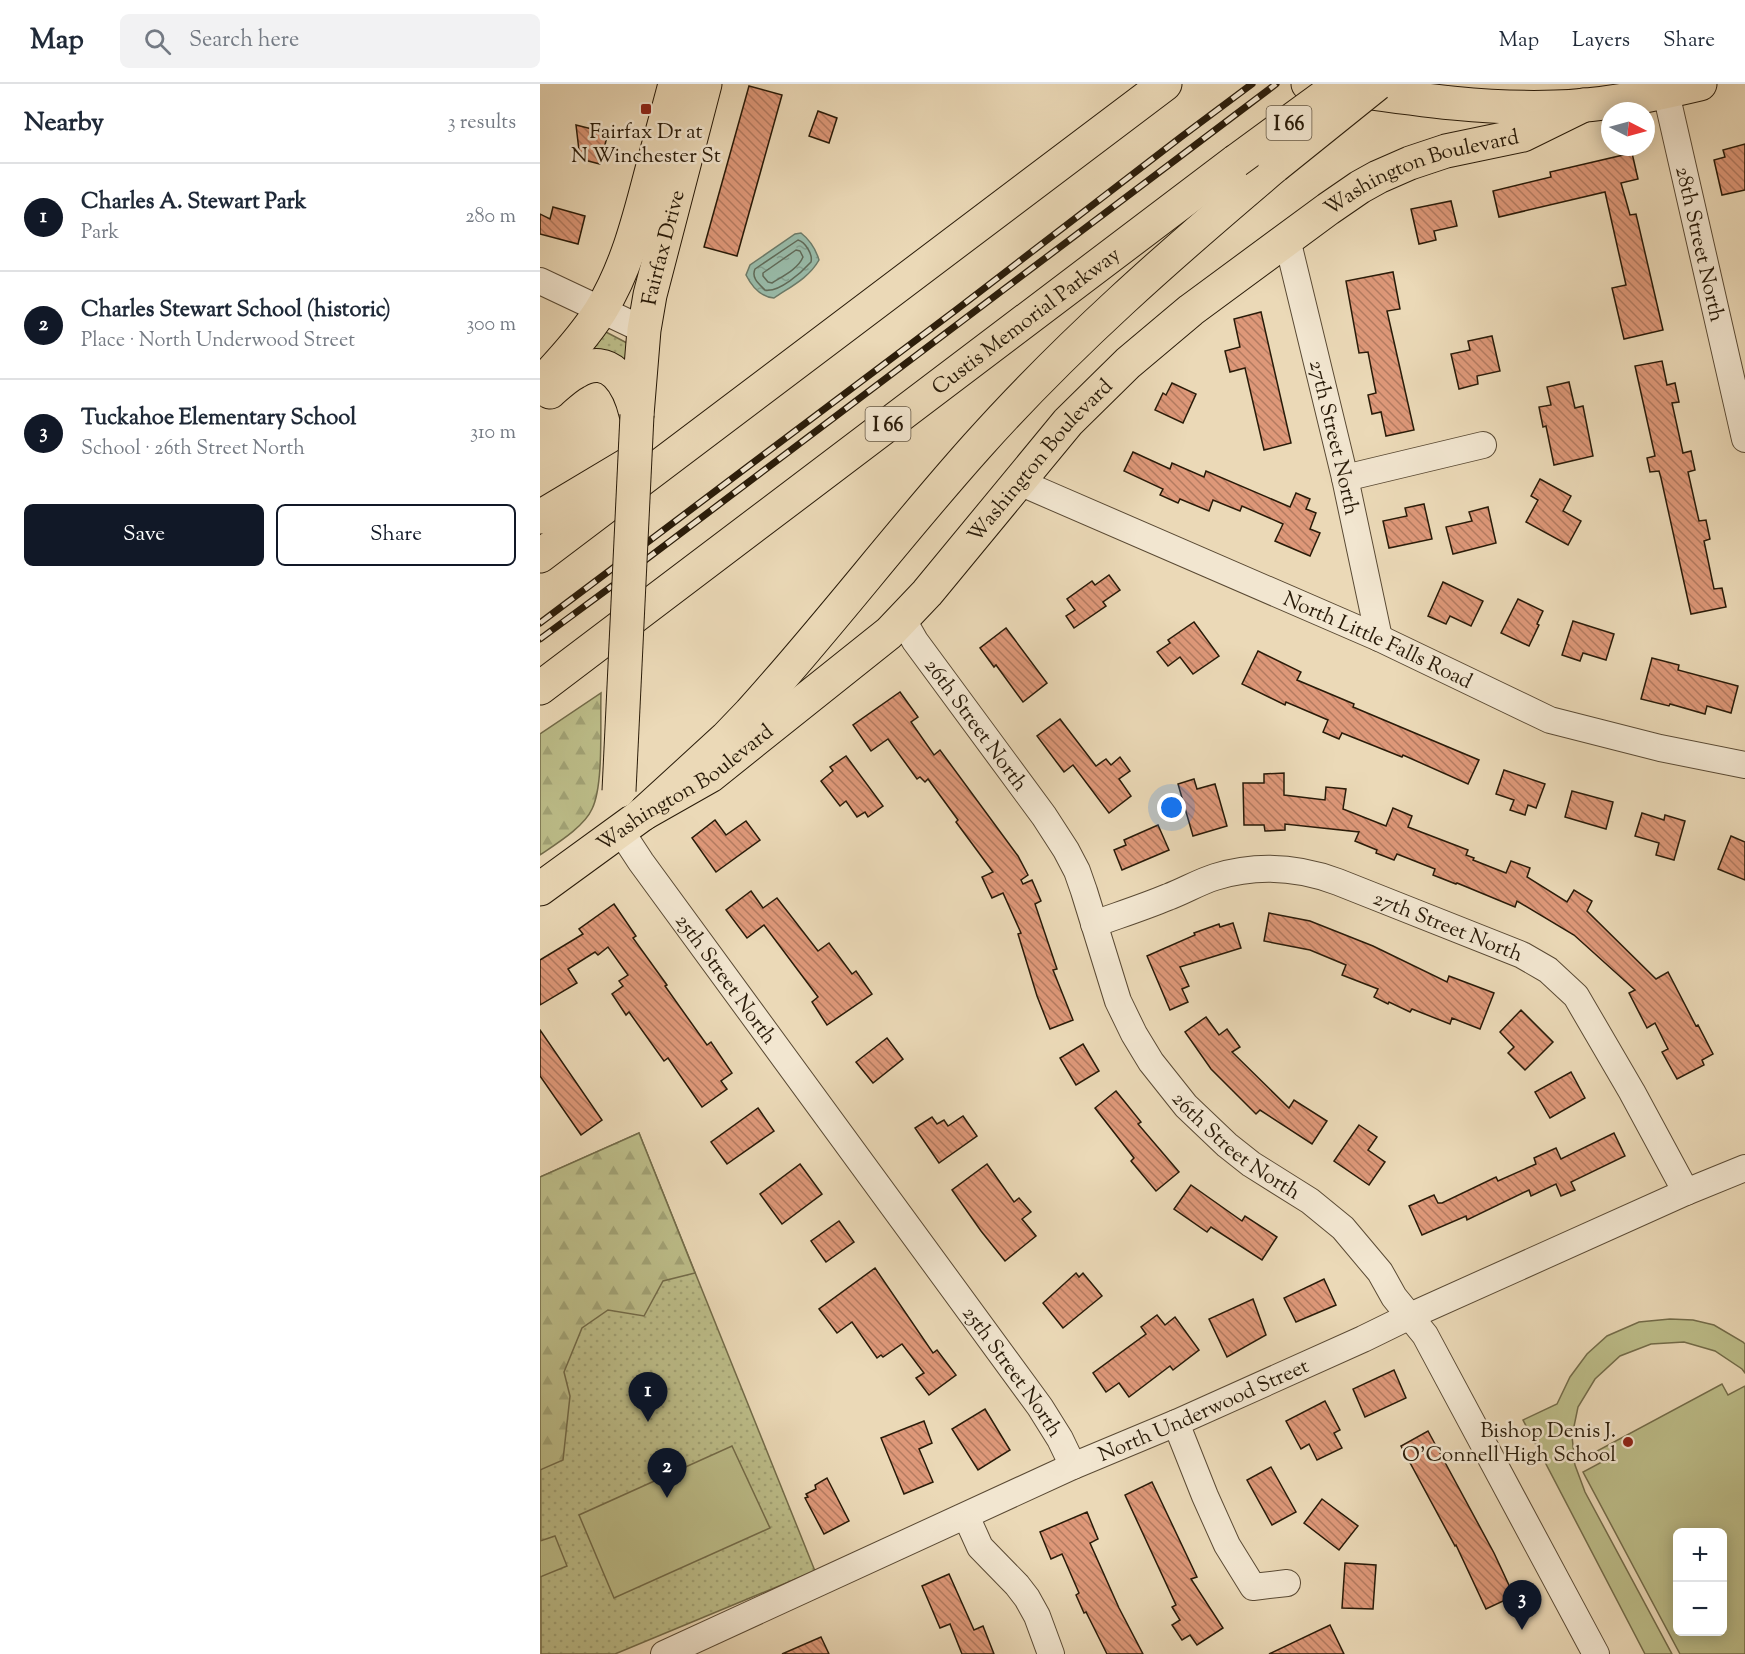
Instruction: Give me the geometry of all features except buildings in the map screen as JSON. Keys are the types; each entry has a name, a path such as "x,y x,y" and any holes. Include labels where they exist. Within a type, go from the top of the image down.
{"main road":[{"name":"Fairfax Drive","path":"540,384 580,340 600,311 624,264 675,84"},
{"name":"Fairfax Drive","path":"637,415 644,330 650,295 705,84"},
{"path":"540,556 1166,84"},
{"path":"1308,84 1472,105 1536,108 1584,105 1664,88 1700,84"},
{"name":"Custis Memorial Parkway","path":"540,688 1341,84"},
{"path":"540,399 578,370 588,367 606,367 621,378 632,398 637,415 618,810 631,822 726,738 750,713 933,496 1029,391 1128,295 1275,166 1377,84"},
{"name":"Washington Boulevard","path":"540,889 631,822 710,776 903,620 1068,422 1128,363 1170,326 1360,187 1394,169 1446,152 1523,135 1584,105"},
{"path":"540,517 783,372"}],"street":[{"name":"28th Street North","path":"1664,88 1745,439"},
{"name":"27th Street North","path":"1287,239 1345,478 1379,638"},
{"path":"540,281 644,330"},
{"path":"1345,478 1484,445"},
{"name":"North Little Falls Road","path":"1019,482 1379,638 1550,720 1660,748 1745,765"},
{"name":"26th Street North","path":"903,620 915,640 1059,838 1077,871 1109,975 1124,1014 1147,1056 1174,1092 1214,1134 1245,1160 1311,1201 1361,1248 1383,1277 1394,1297 1425,1335 1596,1654"},
{"name":"25th Street North","path":"631,822 641,862 1040,1407 1073,1466"},
{"name":"27th Street North","path":"1094,924 1223,875 1260,869 1292,869 1310,872 1338,882 1522,955 1548,970 1576,996 1637,1100 1686,1192"},
{"name":"North Underwood Street","path":"671,1653 1073,1466 1176,1423 1686,1192 1745,1168"},
{"path":"1176,1423 1227,1545 1253,1587 1287,1583"},
{"path":"966,1516 980,1547 1027,1598 1051,1654"}],"green space":[{"path":"604,331 627,343 625,367 586,355"},
{"path":"601,693 600,769 592,809 576,829 540,855 540,734"},
{"path":"639,1133 815,1571 615,1654 541,1654 540,1177"},
{"path":"639,1133 695,1273 663,1281 644,1316 608,1310 582,1328 564,1372 570,1396 563,1460 540,1470 540,1177"},
{"path":"1670,1319 1693,1320 1714,1325 1743,1342 1745,1344 1745,1373 1715,1351 1684,1342 1651,1344 1620,1356 1595,1379 1578,1407 1572,1436 1575,1465 1585,1492 1672,1654 1645,1654 1523,1420 1557,1404 1570,1377 1587,1354 1607,1336 1639,1322"},
{"path":"1722,1384 1728,1395 1745,1386 1745,1654 1680,1654 1583,1472 1602,1462 1597,1451"},
{"path":"732,1446 770,1528 614,1598 579,1515"},
{"path":"555,1536 567,1566 540,1577 540,1541"}],"water":[{"path":"801,233 810,242 818,256 819,260 815,266 799,282 774,298 761,293 746,275 750,265 795,234"}],"railway":[{"path":"540,623 1252,84"},
{"path":"644,561 1276,84"},
{"path":"540,639 612,586"}],"place":[{"name":"Fairfax Dr at N Winchester St","path":"646,109"},
{"name":"Charles A. Stewart Park","path":"648,1422"},
{"name":"Bishop Denis J. O'Connell High School","path":"1628,1442"},
{"name":"Charles Stewart School (historic)","path":"667,1498"},
{"name":"Tuckahoe Elementary School","path":"1522,1630"}]}
